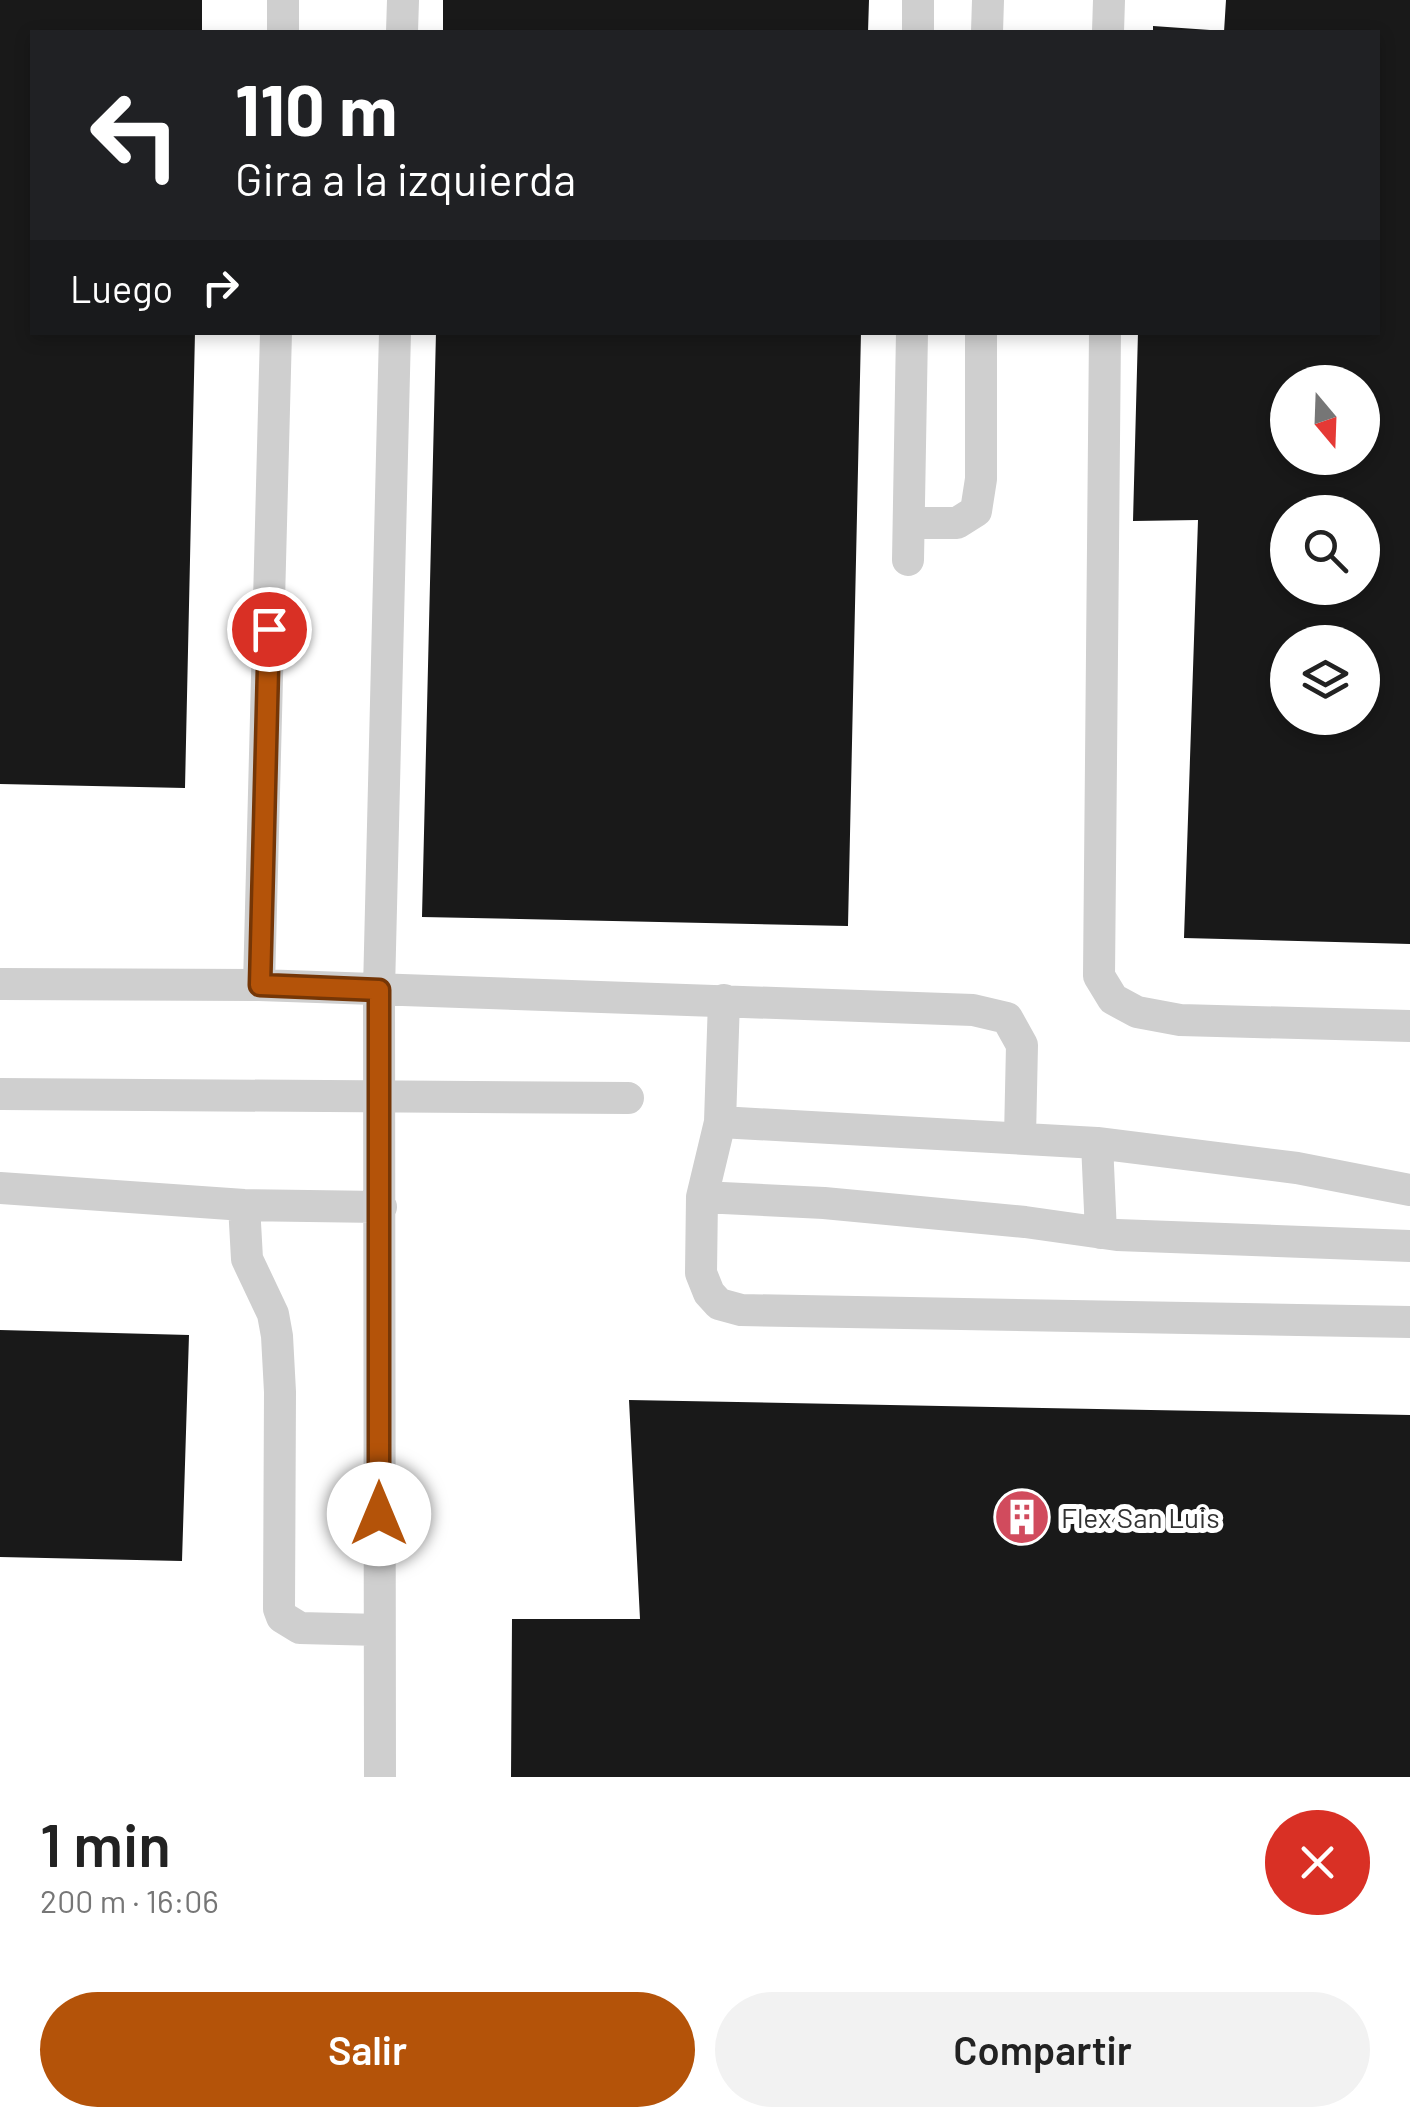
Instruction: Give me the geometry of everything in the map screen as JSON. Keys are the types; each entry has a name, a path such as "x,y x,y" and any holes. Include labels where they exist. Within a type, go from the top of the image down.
{"street":[{"path":"282,30 283,0"},
{"path":"402,30 403,0"},
{"path":"918,0 918,30"},
{"path":"987,30 988,0"},
{"path":"1108,30 1109,0"},
{"path":"260,985 276,335"},
{"path":"380,1777 379,990 395,335"},
{"path":"908,560 912,335"},
{"path":"909,523 957,523 976,511 980,479 981,335"},
{"path":"1105,335 1099,976 1113,999 1138,1012 1180,1020 1410,1026"},
{"path":"0,984 260,985 973,1010 1007,1018 1022,1045 1020,1137"},
{"path":"724,1000 720,1122 702,1197 701,1272 719,1304 741,1310 1410,1322"},
{"path":"0,1094 628,1098"},
{"path":"720,1122 1096,1143 1297,1168 1410,1190"},
{"path":"1096,1143 1101,1233"},
{"path":"0,1188 244,1204 380,1207"},
{"path":"702,1197 824,1203 1101,1233 1410,1246"},
{"path":"244,1204 247,1259 274,1314 277,1336 279,1608 290,1624 300,1628 379,1630"}],"building":[{"path":"0,0 202,0 202,30 30,30 30,335 195,335 185,788 0,784"},
{"path":"443,0 869,0 868,30 443,30"},
{"path":"1226,0 1410,0 1410,944 1184,938 1198,520 1133,521 1138,335 1380,335 1380,30 1224,30"},
{"path":"1153,26 1210,30 1153,30"},
{"path":"436,335 861,335 848,926 422,917"},
{"path":"0,1330 189,1335 182,1561 0,1557"},
{"name":"Flex San Luis","path":"629,1400 1410,1415 1410,1777 511,1777 512,1619 640,1619"}],"place":[{"name":"Flex San Luis","path":"1022,1517"}],"route":[{"path":"269,629 260,985 379,990 379,1514"}]}
